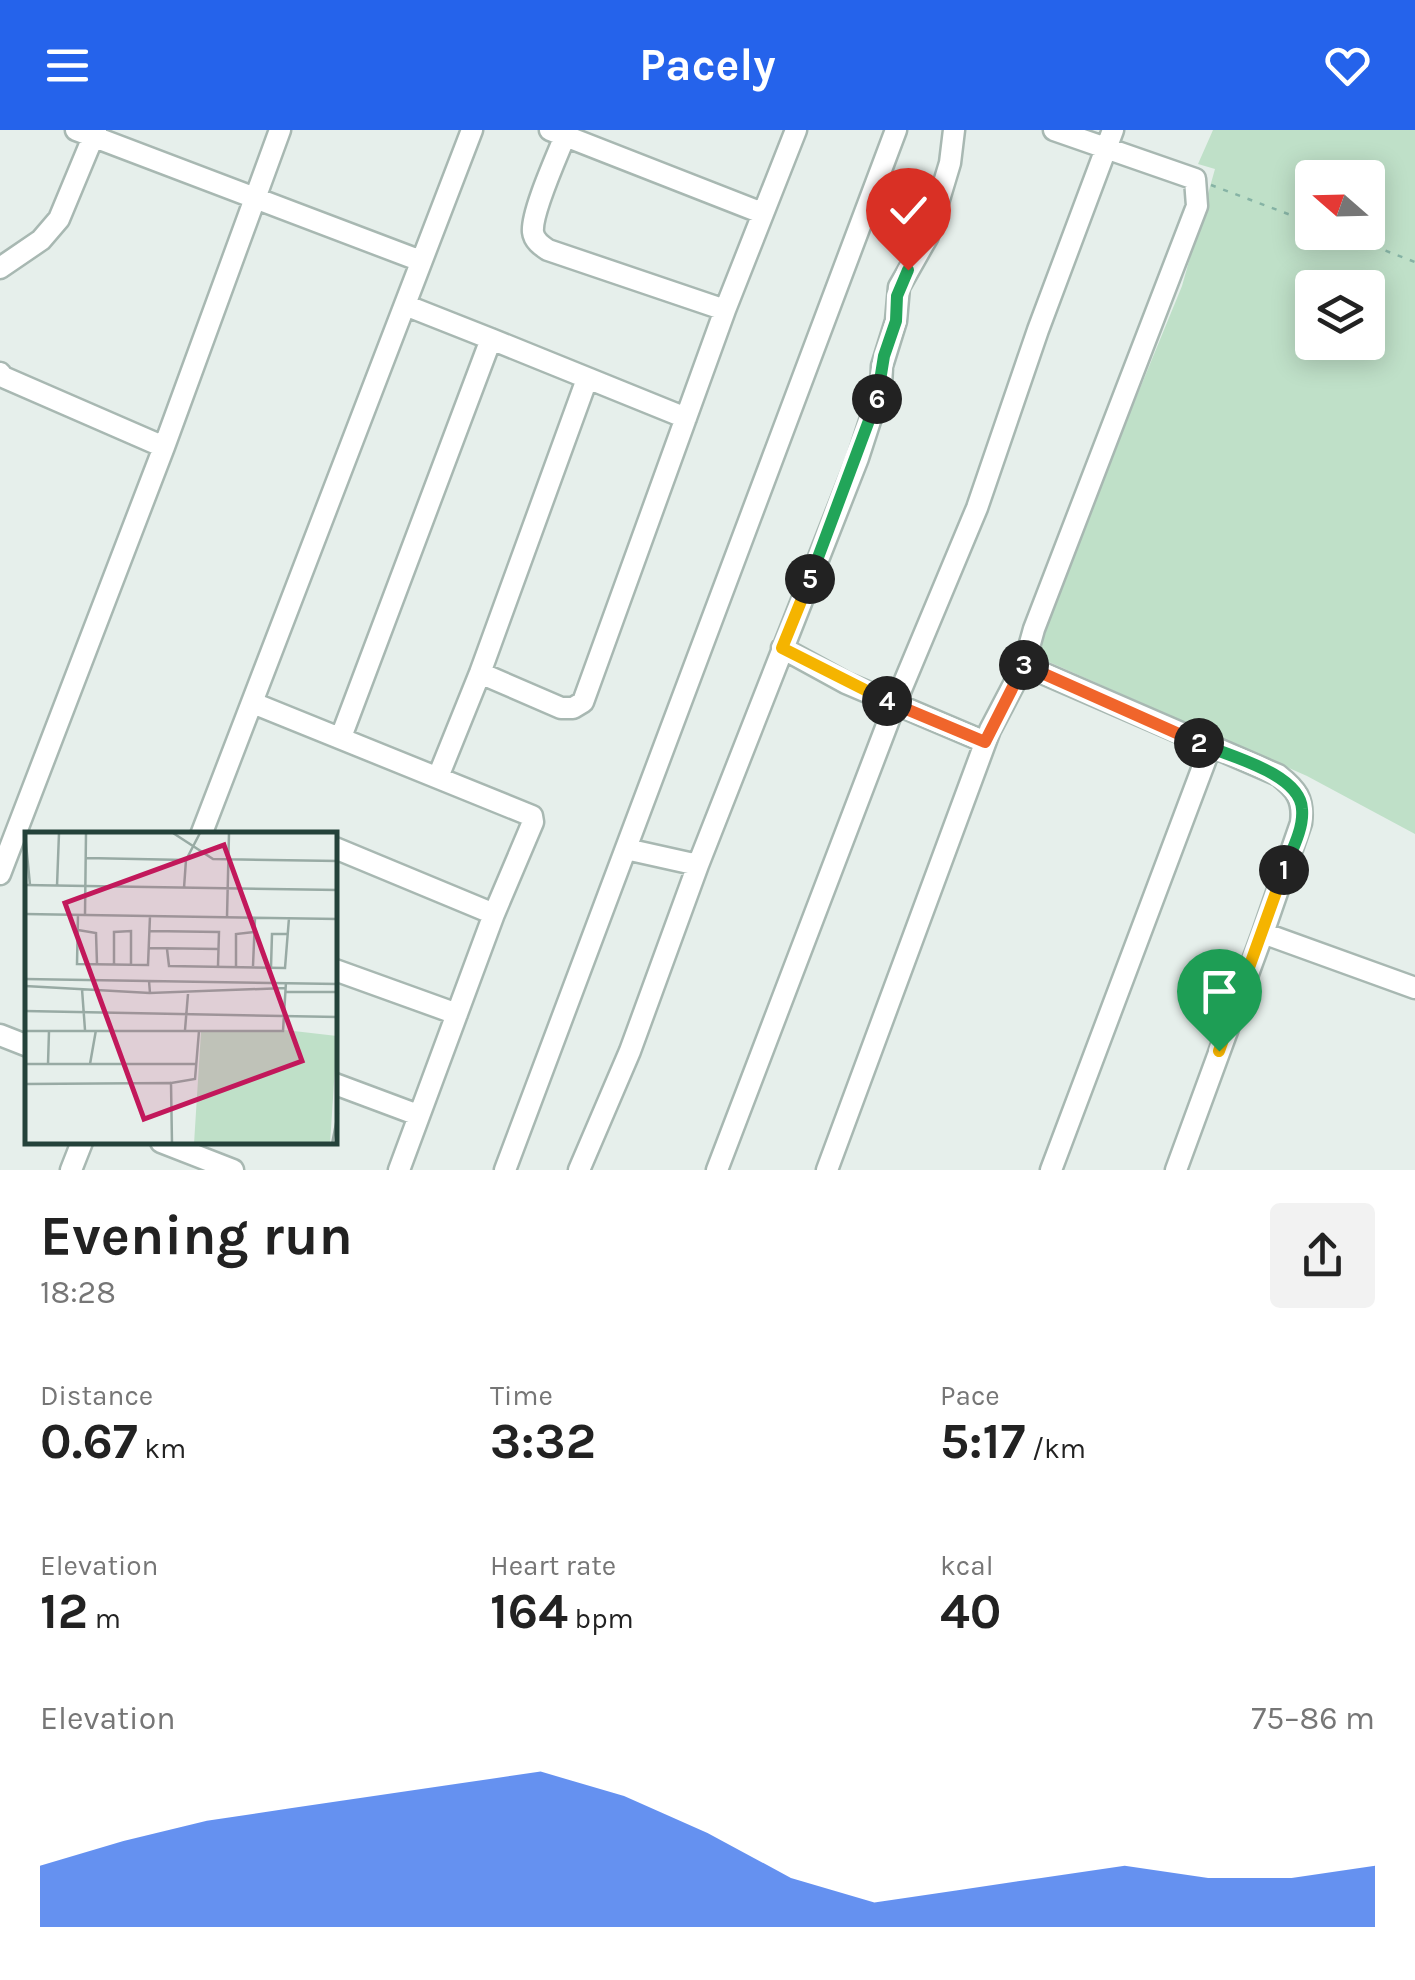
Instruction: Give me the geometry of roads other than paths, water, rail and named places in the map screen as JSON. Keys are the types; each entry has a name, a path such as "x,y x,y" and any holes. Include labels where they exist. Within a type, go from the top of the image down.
{"street":[{"path":"0,874 164,447 280,130"},
{"path":"202,832 472,130"},
{"path":"480,673 561,708 573,708 584,702 725,310 796,130"},
{"path":"505,1170 896,130"},
{"path":"579,1170 630,1052 698,865 870,423 896,321 900,288 928,236 950,163 954,130"},
{"path":"827,1170 985,742 1024,665 1034,629 1197,206 1196,179 1110,139 1054,130"},
{"path":"0,268 41,240 59,219 88,132 422,261"},
{"path":"725,310 540,244 533,230 557,133 762,213"},
{"path":"717,1170 895,704 977,508 1110,139"},
{"path":"405,305 686,418"},
{"path":"340,736 491,340"},
{"path":"1,378 164,447"},
{"path":"438,777 480,673 586,380"},
{"path":"782,648 895,704 985,742"},
{"path":"1024,665 1278,775 1293,786 1303,806 1301,822 1176,1170"},
{"path":"253,704 532,816 399,1170"},
{"path":"1051,1170 1210,748"},
{"path":"338,849 494,914"},
{"path":"626,849 698,865"},
{"path":"1262,932 1415,988"},
{"path":"338,971 458,1014"},
{"path":"0,1036 25,1045"},
{"path":"338,1085 418,1115"},
{"path":"72,1170 81,1145"},
{"path":"184,1146 233,1170"}]}
